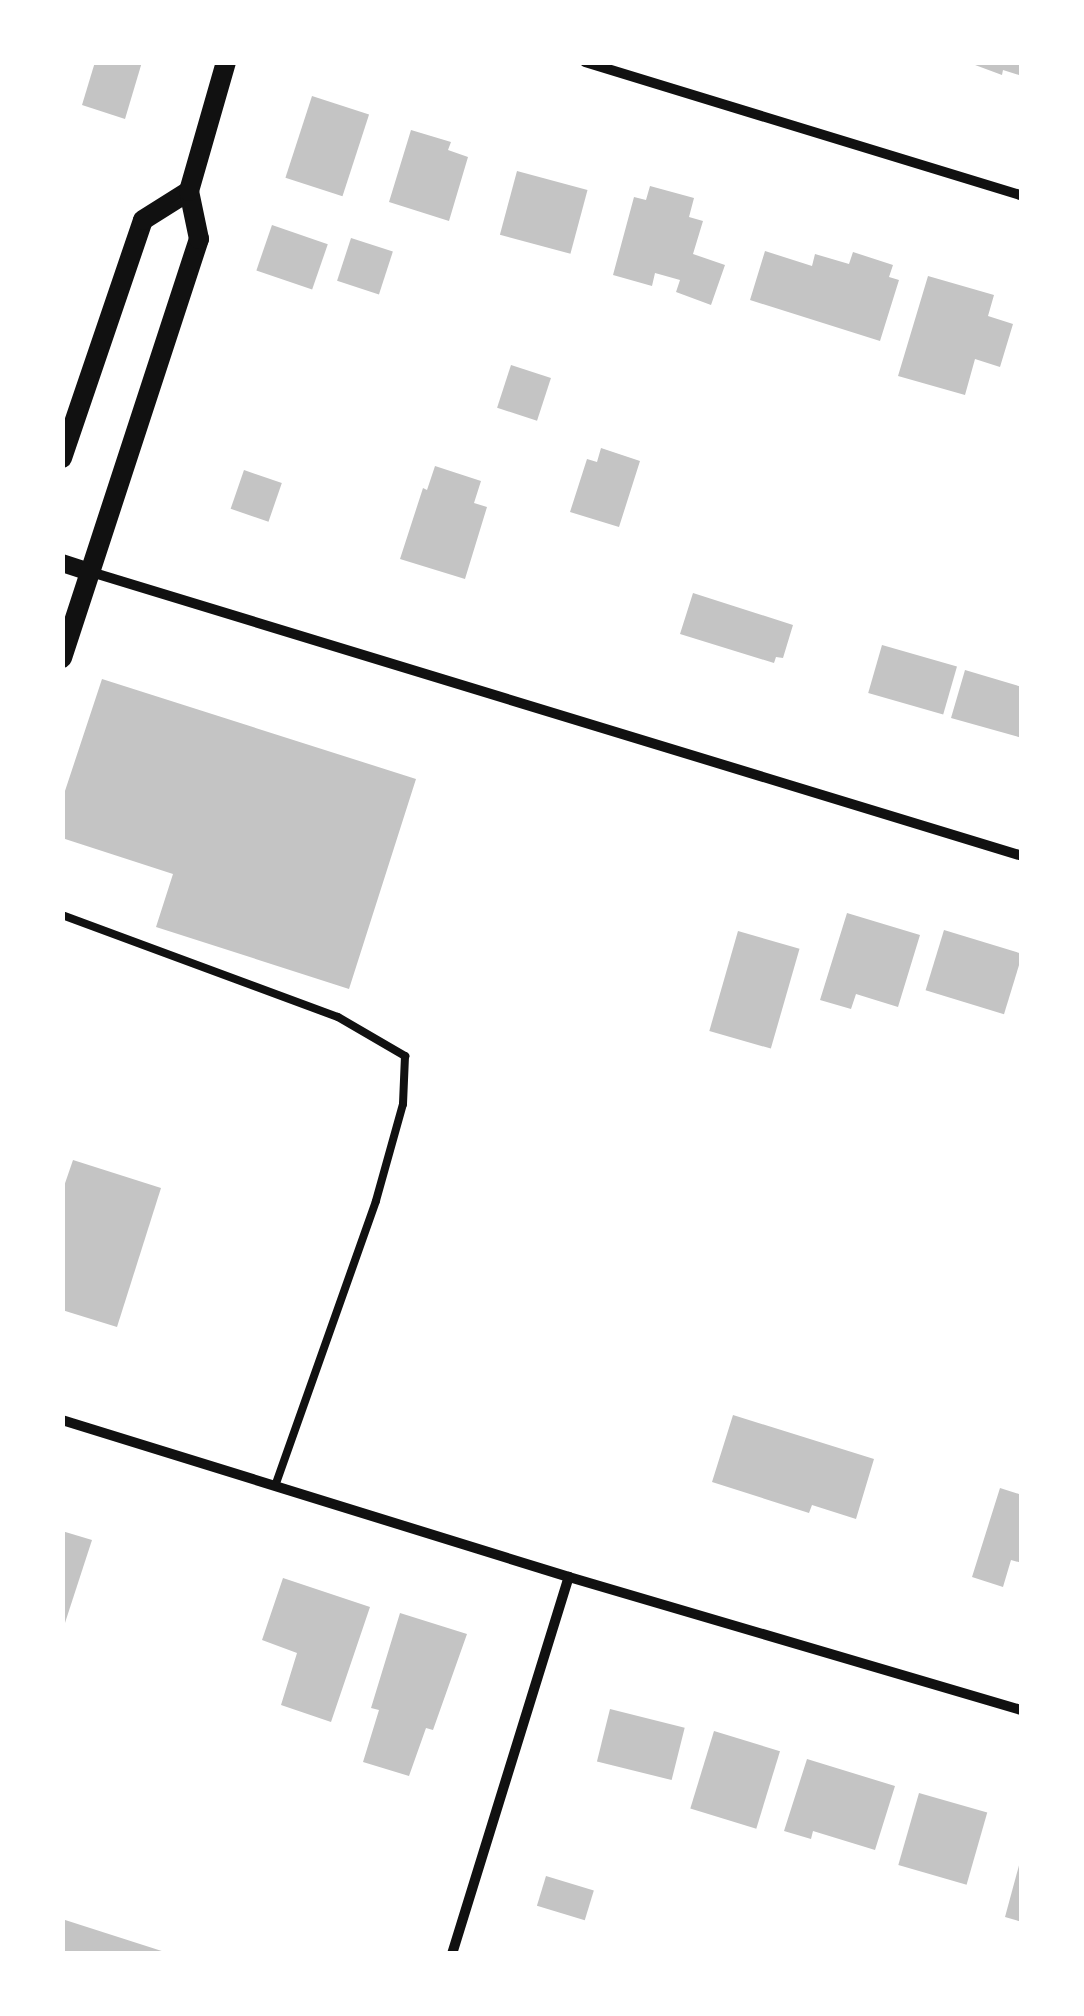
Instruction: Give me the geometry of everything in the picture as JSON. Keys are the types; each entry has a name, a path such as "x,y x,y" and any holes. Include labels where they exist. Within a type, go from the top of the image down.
{"main road":[{"path":"62,658 199,239 189,191 226,62"},
{"path":"62,458 143,220 189,191"}],"street":[{"path":"584,62 1022,196"},
{"path":"62,563 1022,856"},
{"path":"62,1420 569,1578 1022,1710"},
{"path":"452,1954 569,1578"}],"lane":[{"path":"62,915 338,1017 405,1056 403,1104 376,1201 275,1486"}],"building":[{"path":"95,62 142,62 125,119 82,105"},
{"path":"967,62 1022,62 1022,76 1003,70 1002,75"},
{"path":"312,96 369,115 342,196 285,178"},
{"path":"411,130 451,142 448,150 468,157 449,221 389,202"},
{"path":"517,171 588,190 570,254 500,235"},
{"path":"650,186 694,198 689,217 703,221 693,254 725,265 711,305 676,292 680,280 655,273 652,286 613,275 634,197 646,200"},
{"path":"272,225 328,244 312,290 256,270"},
{"path":"351,238 393,252 379,294 337,281"},
{"path":"765,251 812,266 815,254 849,264 853,252 893,265 889,277 899,280 880,341 750,300"},
{"path":"928,276 994,295 988,316 1013,324 1000,367 975,359 965,395 898,376"},
{"path":"511,365 551,378 537,421 497,408"},
{"path":"601,448 640,461 619,527 570,512 587,459 597,462"},
{"path":"435,466 481,481 474,503 487,507 465,579 400,559 423,488 427,490"},
{"path":"244,470 282,483 268,522 231,509"},
{"path":"693,593 793,625 783,658 776,657 774,663 680,634"},
{"path":"882,645 957,666 943,715 868,693"},
{"path":"965,670 1022,687 1022,738 951,718"},
{"path":"102,679 416,779 349,989 156,927 173,874 62,838 62,800"},
{"path":"847,913 920,935 898,1007 856,994 851,1009 820,1000"},
{"path":"944,930 1022,954 1004,1014 926,990"},
{"path":"738,931 800,949 771,1049 709,1031"},
{"path":"73,1160 161,1188 117,1327 62,1310 62,1192"},
{"path":"733,1415 874,1459 856,1519 812,1505 809,1513 712,1482"},
{"path":"1000,1488 1022,1495 1022,1563 1011,1560 1003,1587 972,1577"},
{"path":"62,1531 92,1540 63,1629 62,1629"},
{"path":"283,1578 370,1607 331,1722 281,1705 297,1653 262,1640"},
{"path":"400,1613 467,1634 433,1730 426,1728 409,1776 363,1762 379,1710 371,1708"},
{"path":"610,1709 685,1728 672,1780 597,1761"},
{"path":"714,1731 780,1751 756,1829 690,1808"},
{"path":"807,1759 895,1786 875,1850 813,1831 811,1839 784,1831"},
{"path":"919,1793 987,1813 967,1885 898,1865"},
{"path":"1022,1858 1022,1922 1005,1917"},
{"path":"546,1876 594,1891 585,1920 537,1906"},
{"path":"62,1919 168,1953 168,1954 62,1954"}]}
